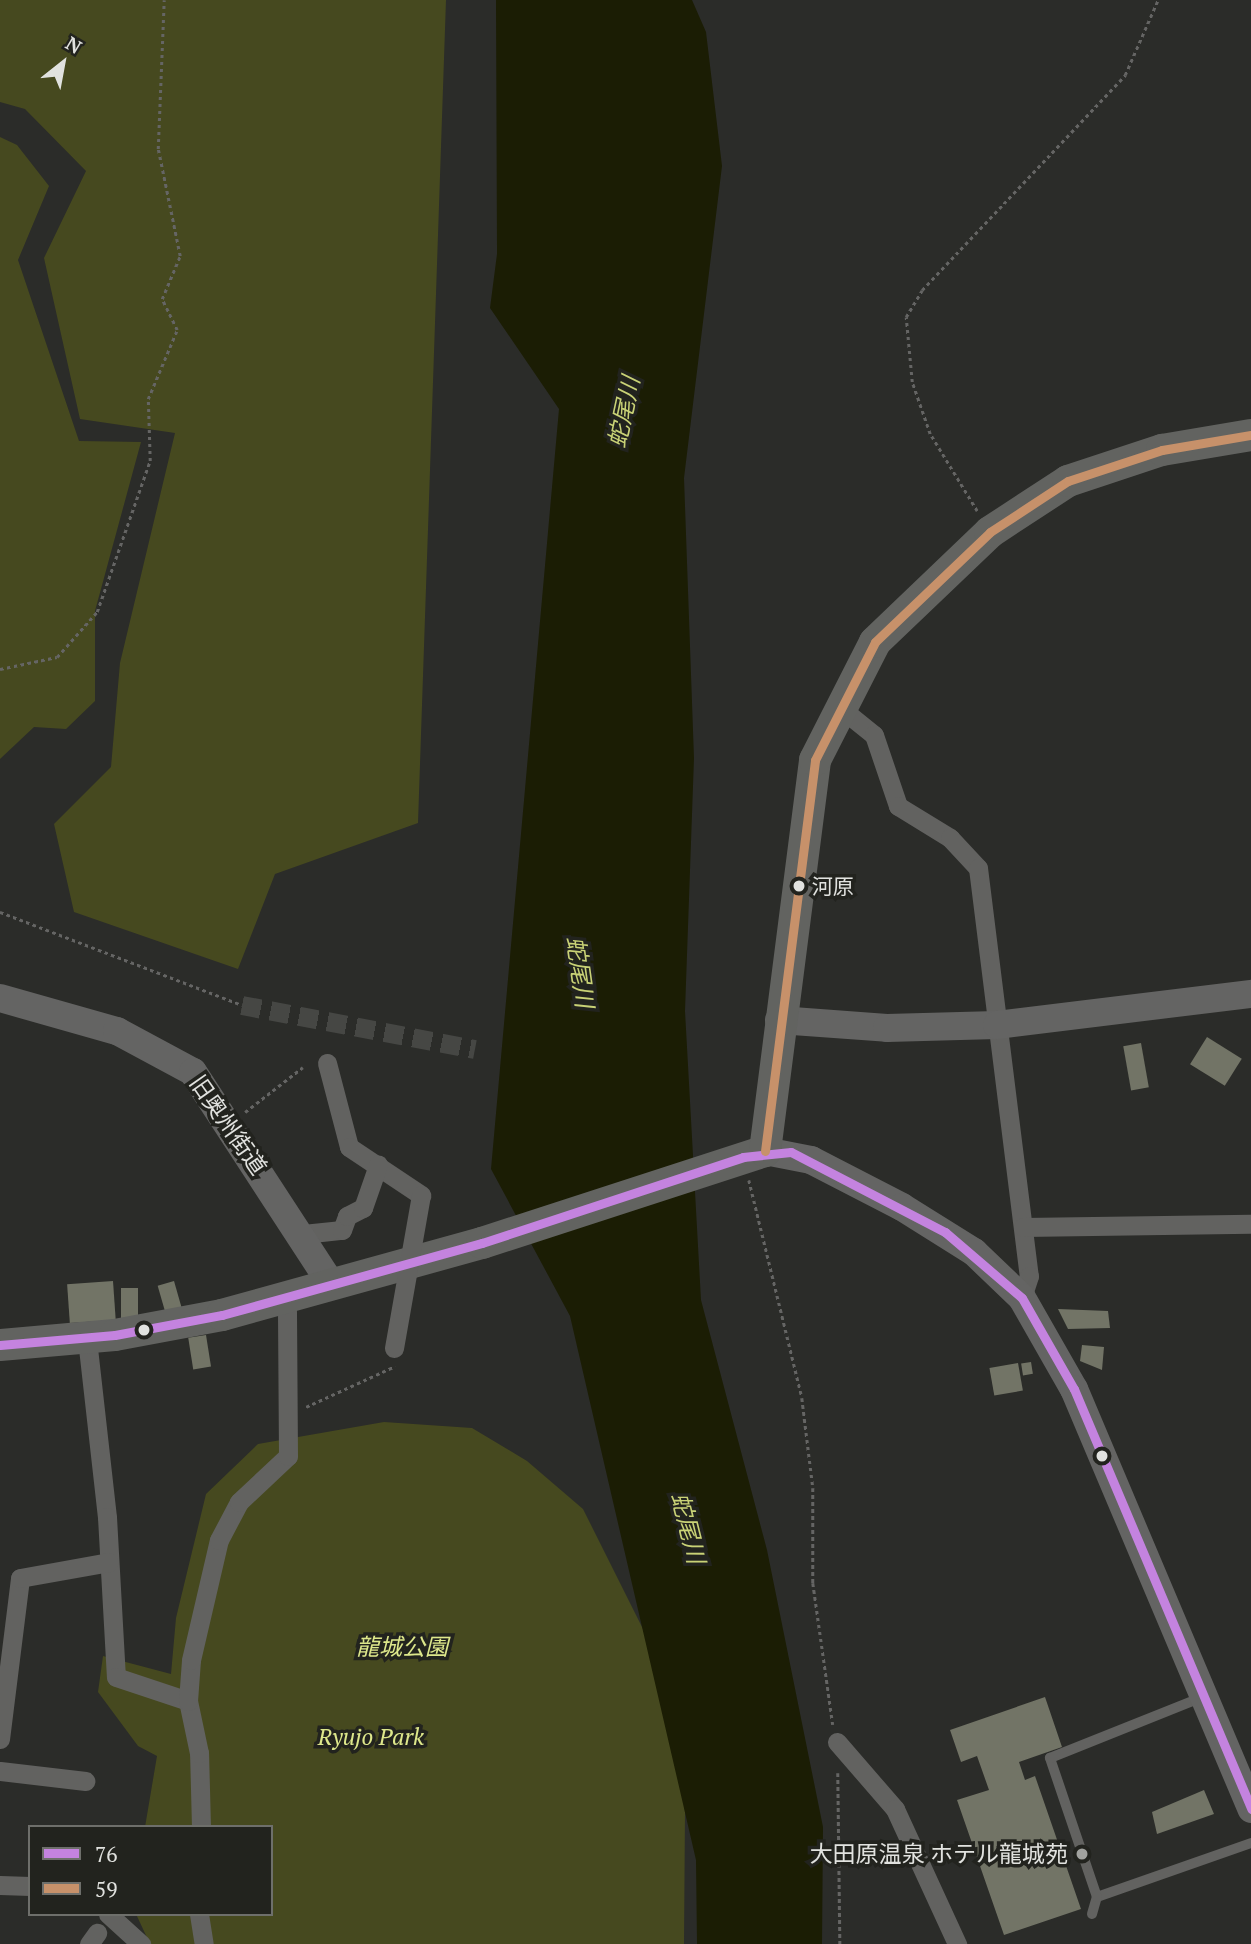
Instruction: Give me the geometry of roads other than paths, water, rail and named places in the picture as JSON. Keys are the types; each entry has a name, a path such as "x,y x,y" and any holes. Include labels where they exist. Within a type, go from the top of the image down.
{"main road":[{"path":"0,1345 87,1339 158,1329 286,1297 330,1282 482,1243 747,1156 779,1020 807,802 815,760 838,706 900,614 990,532 1098,468 1251,435"}],"street":[{"path":"838,706 874,735 898,806 950,838 978,868 1029,1276 1022,1298"},
{"path":"779,1020 887,1028 997,1025 1251,994"},
{"name":"旧奥州街道","path":"0,998 67,1013 172,1055 193,1072 303,1234 330,1282"},
{"path":"327,1063 349,1147 421,1195 394,1348"},
{"path":"747,1156 811,1160 902,1207 974,1252 1022,1298 1074,1389 1251,1809"},
{"path":"303,1234 342,1230 347,1216 363,1208 379,1165"},
{"path":"1023,1227 1251,1224"},
{"path":"201,1825 199,1753 188,1701 201,1606 219,1540 239,1502 288,1456 292,1420 286,1297"},
{"path":"87,1339 109,1562 116,1677 188,1701"},
{"path":"0,1739 4,1660 20,1578 109,1562"},
{"path":"836,1742 895,1809 957,1944"},
{"path":"0,1771 85,1781"},
{"path":"0,1885 28,1886"},
{"path":"109,1916 141,1944"},
{"path":"199,1916 204,1944"}],"lane":[{"path":"1092,1914 1097,1897 1050,1758 1204,1696"},
{"path":"1097,1897 1251,1843"}],"water":[{"name":"蛇尾川","path":"496,0 692,0 706,32 722,166 684,478 694,758 685,1011 701,1300 767,1550 823,1827 822,1944 697,1944 696,1860 570,1316 491,1169 559,409 490,308 497,254"}],"tunnel":[{"path":"242,1005 475,1049"}],"place":[{"name":"河原","path":"799,886"},
{"name":"大田原温泉 ホテル龍城苑","path":"1082,1854"}],"park label":[{"name":"龍城公園","path":"402,1647"},
{"name":"Ryujo Park","path":"371,1737"}]}
